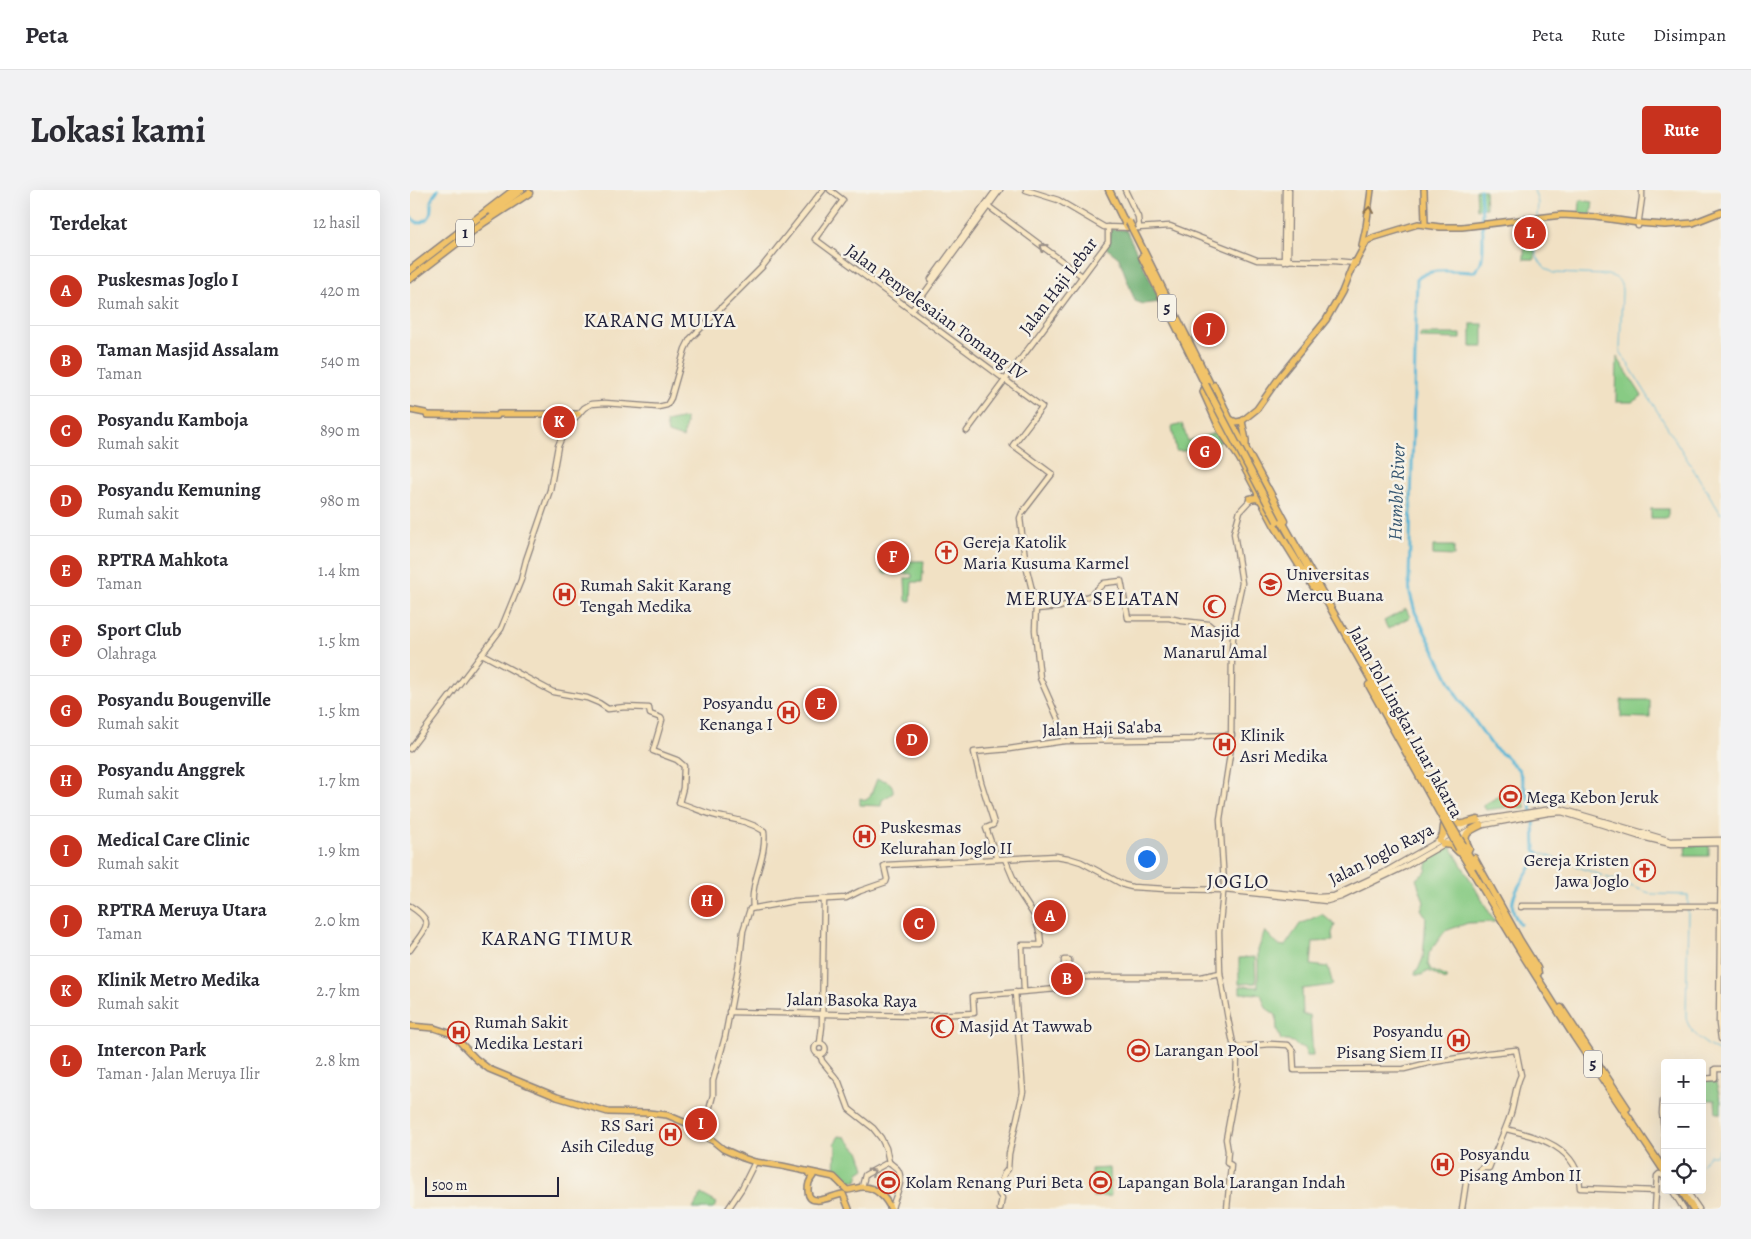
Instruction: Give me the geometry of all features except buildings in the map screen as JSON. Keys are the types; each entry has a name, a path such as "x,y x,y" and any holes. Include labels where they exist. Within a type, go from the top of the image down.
{"highway":[{"name":"1","path":"410,270 514,190"},
{"name":"1","path":"410,277 521,190"},
{"name":"Jalan Tol Lingkar Luar Jakarta","path":"1108,190 1185,334 1260,483 1511,936 1574,1036 1661,1166"},
{"name":"Jalan Tol Lingkar Luar Jakarta","path":"1113,190 1205,389 1307,576 1362,668 1378,702 1411,752 1444,816"},
{"path":"410,277 483,223 528,193"},
{"path":"1185,334 1192,343 1213,385"},
{"path":"1205,389 1231,444"},
{"path":"1267,487 1311,566 1326,596 1327,602"},
{"path":"1255,495 1298,566 1307,576"},
{"path":"1378,702 1383,715 1450,837 1461,846 1503,910 1538,973"},
{"path":"1411,752 1418,760 1459,832 1461,846"},
{"path":"1444,826 1448,827 1452,821"},
{"path":"1452,821 1462,825 1480,823"},
{"path":"1461,846 1468,832 1480,823"},
{"path":"1444,826 1441,842 1461,846"},
{"name":"Jalan Tol Lingkar Luar Jakarta","path":"1461,846 1538,973 1661,1159"},
{"path":"1680,1194 1693,1209"},
{"path":"1683,1194 1688,1209"}],"main road":[{"path":"1355,264 1366,230 1371,190"},
{"path":"1424,190 1426,224"},
{"path":"1230,419 1242,422 1257,409 1281,375 1326,320 1336,304 1365,244 1371,238 1393,235 1411,227 1426,224 1450,228 1532,222 1556,217 1587,217 1658,227 1690,225 1721,213"},
{"path":"1411,227 1424,226 1446,230 1482,226"},
{"path":"1366,230 1371,238"},
{"path":"1213,385 1267,487 1266,489 1255,495 1231,444"},
{"path":"410,411 426,414 577,415"},
{"path":"1242,422 1246,449"},
{"path":"410,1027 434,1028 452,1034 484,1066 524,1085 581,1107 608,1114 664,1117 689,1126 726,1151 754,1163 837,1178 845,1190 862,1187 872,1189 880,1194 891,1209"},
{"path":"524,1085 574,1103 608,1112 667,1115 692,1125 711,1140"},
{"path":"704,1133 709,1126"},
{"path":"810,1173 813,1176 809,1182 808,1189 810,1198 820,1200 840,1194 844,1195 850,1209"},
{"path":"808,1189 814,1178 824,1175"},
{"path":"850,1209 847,1197 852,1190"}],"street":[{"path":"410,749 498,634 520,585 526,560 550,490 562,433 588,405 596,403 658,407 667,405 690,339 762,267 823,190"},
{"name":"Jalan Penyelesaian Tomang IV","path":"830,190 843,200 815,239 1042,407 1014,445 1052,474 1020,518 1026,566 1036,609"},
{"path":"911,310 996,190"},
{"path":"911,310 1000,190"},
{"path":"1026,190 1053,198 1096,223 1108,227 1170,226 1253,259 1334,261 1355,264"},
{"path":"1125,190 1138,217 1137,228"},
{"path":"1286,261 1287,190"},
{"path":"1638,224 1642,190"},
{"path":"988,206 1082,276"},
{"name":"Jalan Haji Lebar","path":"968,431 1108,242 1108,227"},
{"path":"1227,1209 1231,1165 1227,1163 1226,1139 1236,1085 1236,1047 1233,1043 1220,973 1220,932 1224,878 1220,819 1231,750 1233,631 1242,581 1234,533 1240,511 1255,495"},
{"path":"1064,741 1057,716 1040,678 1035,630 1036,609 1060,607 1091,596 1104,583 1121,581 1127,616 1129,618 1169,618 1208,624 1214,629 1233,631"},
{"path":"482,654 553,692 587,698 608,709 625,707 650,708 650,714 662,719 652,751 679,762 685,767 680,803 722,817 747,822 763,830 763,850 755,876 752,897 753,908 748,911 744,927 729,1014 713,1081 713,1095 708,1114 711,1140"},
{"name":"Jalan Haji Sa'aba","path":"997,859 986,828 994,823 982,789 974,752 1064,741 1193,739 1203,736 1232,735"},
{"name":"Jalan Joglo Raya","path":"1224,890 1331,900 1404,867 1441,842 1480,823 1564,809 1618,827 1671,841 1720,843"},
{"path":"1720,843 1719,1024 1721,1039"},
{"name":"Jalan Joglo Raya","path":"753,908 794,901 848,898 860,891 886,882 884,866 886,865 1063,857 1081,862 1128,886 1167,890 1240,890 1319,897 1340,896"},
{"path":"1005,859 1019,892 1034,915 1040,934 1041,945 1022,945 1024,991"},
{"path":"1224,878 1228,886 1240,890"},
{"path":"824,899 820,1043 825,1048 825,1051 820,1054 822,1061 840,1082 849,1109 873,1128 886,1148 889,1162 898,1170 900,1177 899,1190 891,1209"},
{"path":"1687,907 1521,906 1721,907"},
{"path":"410,907 424,921 410,944"},
{"path":"410,907 422,914 426,922 425,927 410,950"},
{"path":"1064,960 1069,960 1067,988 1064,960"},
{"path":"1069,977 1201,977 1220,973"},
{"path":"1000,1209 1002,1198 998,1190 1008,1169 1009,1154 1023,1092 1015,992 1067,988"},
{"name":"Jalan Basoka Raya","path":"729,1014 918,1016 974,1013 973,996 1015,992"},
{"path":"1236,1047 1270,1044 1287,1045 1293,1050 1294,1070 1404,1069 1428,1063 1516,1050 1521,1075 1506,1129 1489,1168 1482,1168 1474,1177 1467,1176 1462,1209"},
{"path":"1706,1079 1715,1078 1715,1069 1721,1069"},
{"path":"1506,1129 1532,1136 1565,1153 1580,1182 1580,1188 1656,1191"},
{"path":"862,1187 865,1175 889,1162"},
{"path":"728,1209 742,1188 754,1163"},
{"path":"1655,1209 1658,1175 1661,1175"},
{"path":"1675,1194 1684,1209"},
{"path":"1689,1194 1699,1209"}],"green space":[{"path":"1476,190 1485,190 1486,208 1477,209"},
{"path":"1580,200 1593,202 1591,216 1579,215"},
{"path":"1534,222 1535,259 1524,259 1525,224"},
{"path":"1111,229 1126,230 1161,302 1143,304 1135,301 1119,258 1105,247 1109,241"},
{"path":"1216,318 1222,332 1201,340 1196,327"},
{"path":"1471,324 1483,324 1483,347 1471,347"},
{"path":"1420,334 1461,334 1461,339 1420,338"},
{"path":"1617,357 1642,396 1632,402 1616,402"},
{"path":"685,418 683,438 668,433 666,422"},
{"path":"1182,424 1188,441 1218,432 1224,441 1213,444 1213,448 1176,451 1172,427"},
{"path":"1651,509 1668,509 1668,518 1651,518"},
{"path":"1433,546 1454,546 1454,556 1433,555"},
{"path":"892,547 900,554 902,561 924,561 922,582 912,582 911,601 906,601 905,578 912,578 912,574 883,573 885,549"},
{"path":"1406,609 1410,617 1388,629 1384,621"},
{"path":"1621,700 1650,700 1650,718 1621,717"},
{"path":"877,779 891,784 893,793 882,800 881,806 860,805 860,798 866,800 870,797"},
{"name":"Mega Kebon Jeruk","path":"1518,786 1526,808 1509,807 1486,810 1483,805"},
{"path":"1709,845 1709,856 1685,856 1686,846"},
{"path":"1445,846 1451,847 1495,922 1468,923 1445,931 1429,953 1428,964 1431,970 1447,977 1445,980 1429,971 1421,975 1415,975 1423,958 1426,917 1421,909 1424,903 1416,879 1426,872 1429,855"},
{"path":"1322,914 1335,925 1332,933 1333,941 1313,942 1311,965 1328,967 1333,985 1302,989 1303,1015 1310,1015 1313,1056 1306,1056 1305,1048 1298,1047 1293,1042 1281,1040 1277,1030 1276,1015 1266,1008 1261,994 1240,993 1240,986 1258,987 1258,950 1265,931 1278,945 1285,946 1300,924"},
{"path":"1255,957 1256,983 1239,984 1239,958"},
{"path":"1706,1080 1715,1080 1721,1101 1721,1113 1716,1113 1715,1100 1706,1100"},
{"path":"839,1136 845,1137 860,1153 865,1169 859,1173 857,1181 844,1181 835,1174 836,1146 834,1144"},
{"name":"Lapangan Bola Larangan Indah","path":"1109,1168 1111,1196 1093,1197 1091,1169"},
{"path":"701,1194 717,1203 713,1209 693,1209"}],"waterway":[{"path":"410,217 418,223 428,218 431,212 431,201 438,190"},
{"name":"Humble River","path":"1480,190 1483,247 1479,266 1474,272 1437,271 1430,272 1417,279 1409,580 1415,612 1457,696 1494,748 1519,770 1534,817 1535,850 1538,852 1518,888 1513,902 1514,913 1520,924"},
{"path":"1534,190 1538,203 1537,216"},
{"path":"1536,220 1535,243 1537,257 1546,268 1553,273 1607,275 1616,278 1621,284 1620,351 1721,514"},
{"path":"1538,852 1652,894 1688,895 1688,905"},
{"path":"1688,910 1686,1018 1691,1029 1699,1038 1710,1047 1721,1052"},
{"path":"1706,1159 1709,1155 1716,1155 1721,1147"}],"place":[{"name":"Intercon Park","path":"1530,233"},
{"name":"RPTRA Meruya Utara","path":"1209,329"},
{"name":"Klinik Metro Medika","path":"559,422"},
{"name":"Posyandu Bougenville","path":"1205,452"},
{"name":"Gereja Katolik Maria Kusuma Karmel","path":"947,552"},
{"name":"Sport Club","path":"893,557"},
{"name":"Universitas Mercu Buana","path":"1270,584"},
{"name":"Rumah Sakit Karang Tengah Medika","path":"564,595"},
{"name":"Masjid Manarul Amal","path":"1215,606"},
{"name":"RPTRA Mahkota","path":"821,704"},
{"name":"Posyandu Kenanga I","path":"789,713"},
{"name":"Posyandu Kemuning","path":"912,740"},
{"name":"Klinik Asri Medika","path":"1224,745"},
{"name":"Mega Kebon Jeruk","path":"1510,797"},
{"name":"Puskesmas Kelurahan Joglo II","path":"864,837"},
{"name":"Gereja Kristen Jawa Joglo","path":"1645,870"},
{"name":"Posyandu Anggrek","path":"707,901"},
{"name":"Puskesmas Joglo I","path":"1050,916"},
{"name":"Posyandu Kamboja","path":"919,924"},
{"name":"Taman Masjid Assalam","path":"1067,979"},
{"name":"Masjid At Tawwab","path":"943,1026"},
{"name":"Rumah Sakit Medika Lestari","path":"458,1032"},
{"name":"Posyandu Pisang Siem II","path":"1459,1041"},
{"name":"Larangan Pool","path":"1138,1050"},
{"name":"Medical Care Clinic","path":"701,1124"},
{"name":"RS Sari Asih Ciledug","path":"670,1135"},
{"name":"Posyandu Pisang Ambon II","path":"1443,1164"},
{"name":"Kolam Renang Puri Beta","path":"889,1182"},
{"name":"Lapangan Bola Larangan Indah","path":"1101,1182"}],"district":[{"name":"KARANG MULYA","path":"660,320"},
{"name":"MERUYA SELATAN","path":"1093,598"},
{"name":"JOGLO","path":"1238,881"},
{"name":"KARANG TIMUR","path":"557,938"}]}
